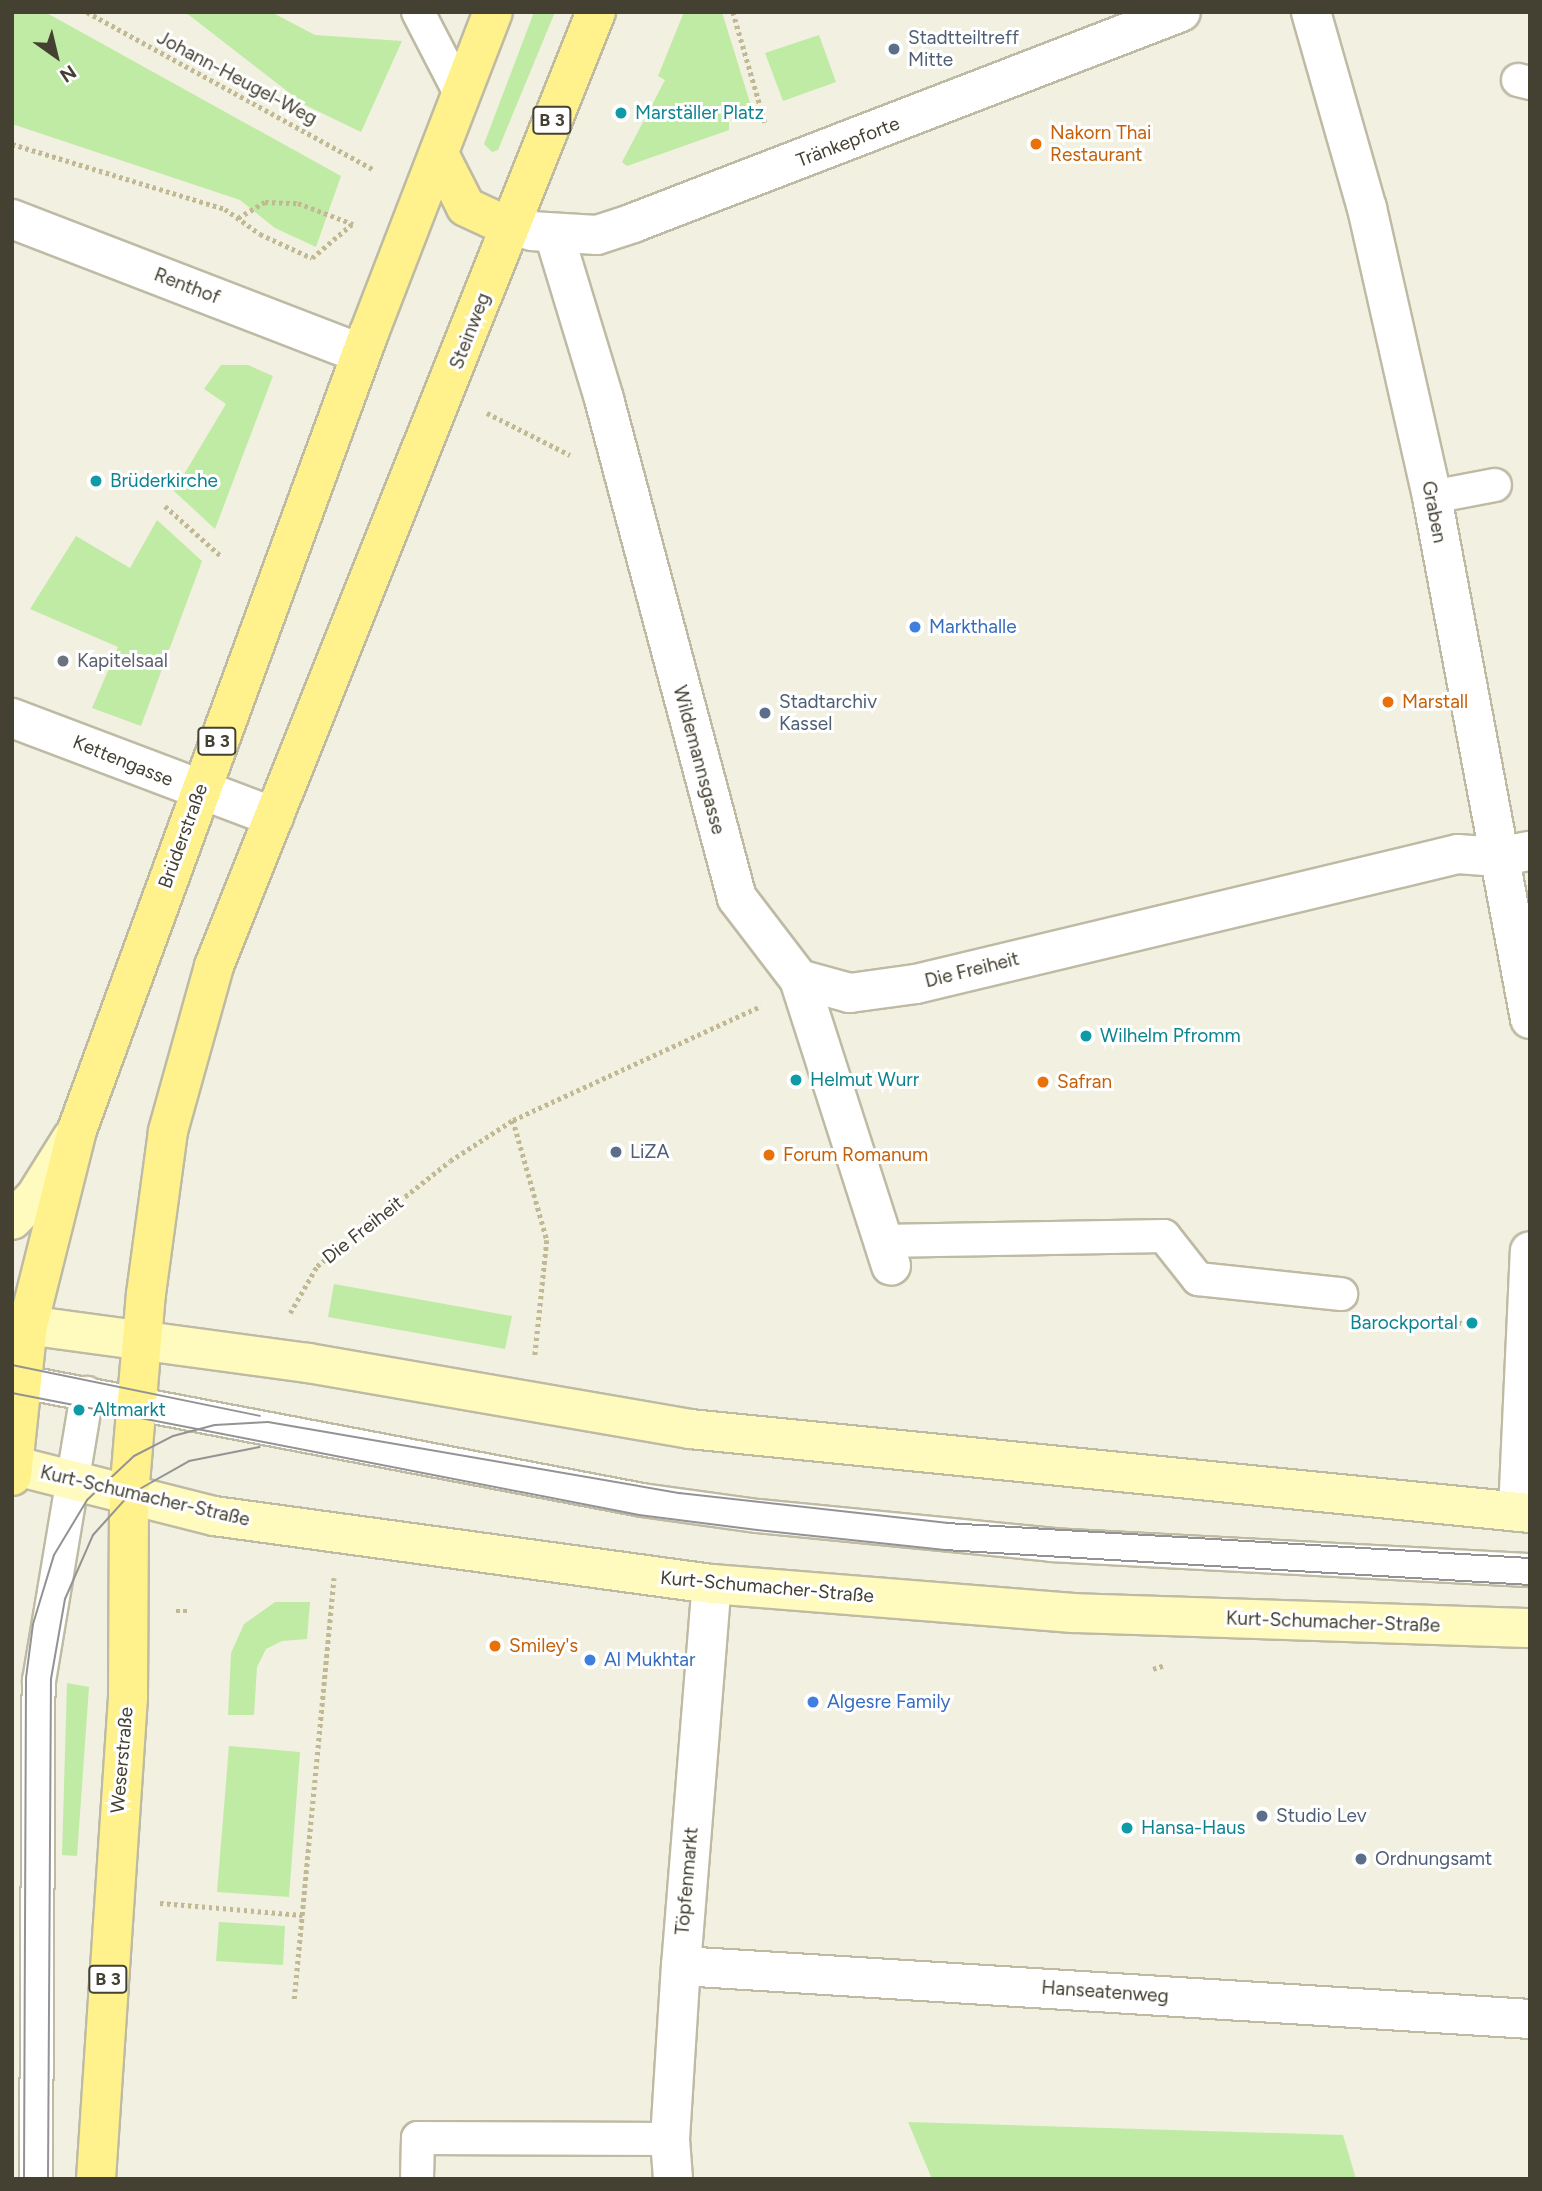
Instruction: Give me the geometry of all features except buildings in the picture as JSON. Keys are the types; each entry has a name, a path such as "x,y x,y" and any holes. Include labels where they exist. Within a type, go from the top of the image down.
{"main road":[{"name":"B 3","path":"361,354 493,12"},
{"name":"Steinweg","path":"274,817 596,12"},
{"path":"439,154 466,207 509,227"},
{"name":"Brüderstraße","path":"20,1324 77,1130 198,792 361,354"},
{"name":"B 3","path":"144,1341 146,1294 169,1131 214,966 274,817"},
{"path":"12,1220 35,1197 77,1130"},
{"name":"B 3","path":"13,1469 20,1324"},
{"path":"20,1324 308,1363 690,1429 1524,1513"},
{"name":"Weserstraße","path":"96,2179 128,1698 129,1494 144,1341"},
{"name":"Kurt-Schumacher-Straße","path":"13,1469 253,1523 712,1584 1073,1614 1530,1628"}],"street":[{"name":"Tränkepforte","path":"509,227 554,234 597,235 1181,12"},
{"name":"Graben","path":"1311,12 1367,208 1514,854 1530,1018"},
{"name":"Renthof","path":"12,219 361,354"},
{"name":"Wildemannsgasse","path":"554,234 590,348 737,898 799,979 887,1253"},
{"name":"Kettengasse","path":"12,718 198,792 274,817"},
{"name":"Die Freiheit","path":"799,979 850,993 916,984 1458,854 1514,854"},
{"path":"1524,1513 1530,1251"},
{"name":"Töpfenmarkt","path":"673,2179 670,2139 681,1966 712,1584"},
{"name":"Hanseatenweg","path":"681,1966 1530,2019"}],"lane":[{"path":"418,12 461,95"},
{"path":"1432,497 1495,485"},
{"path":"887,1253 1164,1236 1198,1279 1341,1294"},
{"path":"17,1381 642,1500 786,1520 1052,1545 1530,1570"},
{"path":"36,2179 38,1681 75,1481 87,1393"},
{"path":"417,2179 418,2138 670,2139"}],"path":[{"name":"Johann-Heugel-Weg","path":"86,12 374,170"},
{"path":"733,12 766,122"},
{"path":"12,144 225,209 260,234 312,258 352,224 298,203 264,202 238,218"},
{"path":"487,413 563,452"},
{"path":"165,506 220,556"},
{"path":"534,1365 547,1240 513,1120 748,1015 799,979"},
{"name":"Die Freiheit","path":"284,1323 317,1266 450,1161 513,1120"},
{"path":"1341,1294 1368,1321 1527,1324"},
{"path":"294,1999 335,1567"},
{"path":"171,1611 189,1611"},
{"path":"152,1902 302,1914"}],"green space":[{"path":"12,12 45,12 341,176 316,247 275,228 240,200 12,124"},
{"path":"185,12 271,12 315,35 402,41 361,132 305,105"},
{"path":"534,12 555,12 498,150 492,152 484,144"},
{"path":"684,12 722,12 752,109 729,117 729,130 627,166 622,162 665,80 658,76"},
{"path":"819,35 836,82 783,101 765,53"},
{"path":"221,365 248,365 273,376 215,529 174,491 226,404 204,389"},
{"path":"157,520 202,561 141,726 92,708 118,647 30,609 76,536 130,568"},
{"path":"334,1284 512,1316 505,1349 328,1317"},
{"path":"275,1602 310,1602 307,1639 282,1641 266,1649 257,1667 254,1715 228,1715 231,1653 244,1624"},
{"path":"67,1683 89,1687 77,1856 62,1855"},
{"path":"229,1746 300,1752 289,1897 217,1892"},
{"path":"219,1922 285,1926 283,1965 216,1961"},
{"path":"908,2122 1343,2135 1356,2179 932,2179"}],"tram line":[{"path":"12,1365 260,1416"},
{"path":"12,1393 639,1515 757,1530 945,1550 1530,1585"},
{"path":"24,2179 26,1678 33,1624 54,1555 87,1500 134,1456 173,1436 215,1425 268,1422 680,1493 947,1523 1530,1558"},
{"path":"48,2179 51,1679 65,1599 93,1535 129,1495 189,1461 260,1447"}],"place":[{"name":"Stadtteiltreff Mitte","path":"894,49"},
{"name":"Marställer Platz","path":"621,113"},
{"name":"Nakorn Thai Restaurant","path":"1036,144"},
{"name":"Brüderkirche","path":"96,481"},
{"name":"Markthalle","path":"915,627"},
{"name":"Kapitelsaal","path":"63,661"},
{"name":"Marstall","path":"1388,702"},
{"name":"Stadtarchiv Kassel","path":"765,713"},
{"name":"Wilhelm Pfromm","path":"1086,1036"},
{"name":"Helmut Wurr","path":"796,1080"},
{"name":"Safran","path":"1043,1082"},
{"name":"LiZA","path":"616,1152"},
{"name":"Forum Romanum","path":"769,1155"},
{"name":"Barockportal","path":"1472,1323"},
{"name":"Altmarkt","path":"79,1410"},
{"name":"Smiley's","path":"495,1646"},
{"name":"Al Mukhtar","path":"590,1660"},
{"name":"Algesre Family","path":"813,1702"},
{"name":"Studio Lev","path":"1262,1816"},
{"name":"Hansa-Haus","path":"1127,1828"},
{"name":"Ordnungsamt","path":"1361,1859"}]}
